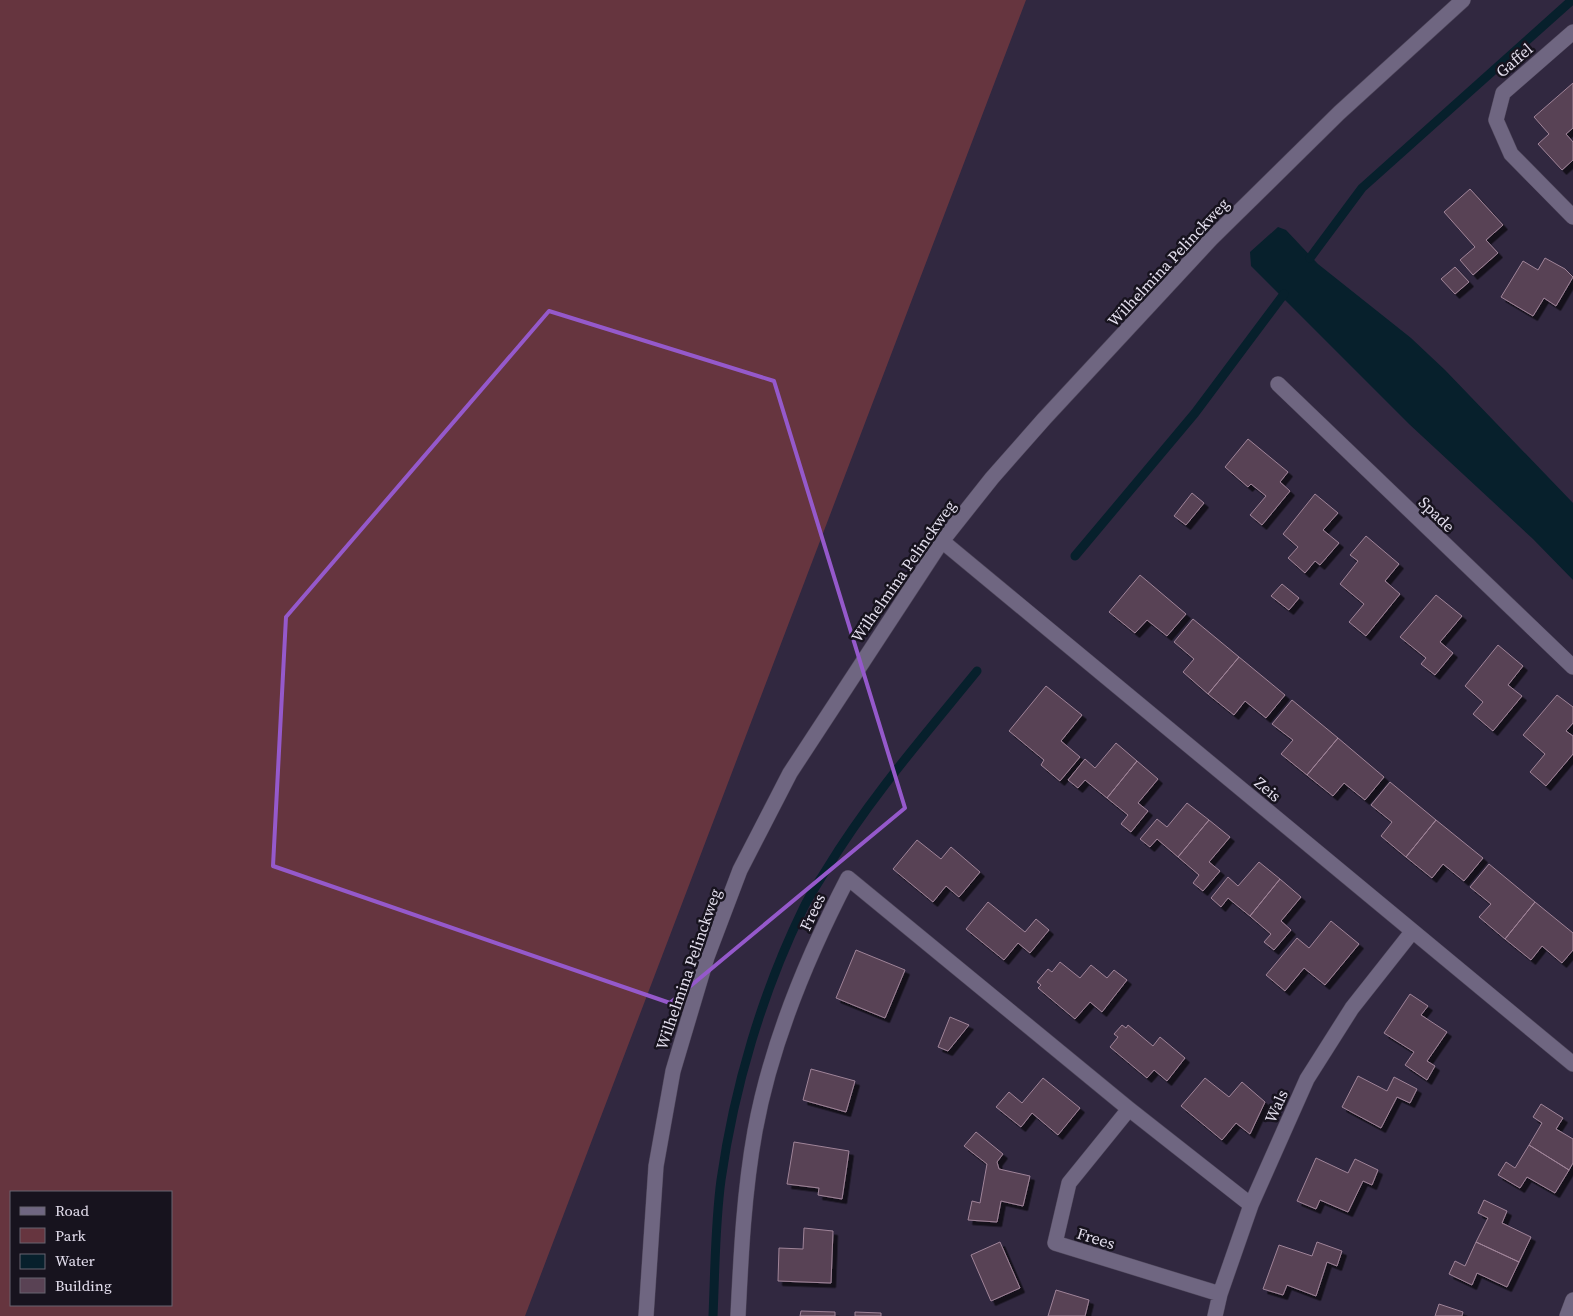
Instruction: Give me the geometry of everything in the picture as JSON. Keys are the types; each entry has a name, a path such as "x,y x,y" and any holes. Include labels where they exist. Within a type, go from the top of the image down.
{"street":[{"name":"Wilhelmina Pelinckweg","path":"646,1316 656,1166 672,1071 714,939 740,870 790,773 942,541 992,478 1044,418 1211,239 1339,113 1463,0"},
{"name":"Gaffel","path":"1573,32 1503,93 1496,120 1511,154 1573,217"},
{"name":"Spade","path":"1278,384 1573,667"},
{"name":"Zeis","path":"942,541 1573,1064"},
{"name":"Frees","path":"738,1316 743,1222 755,1130 778,1043 796,993 826,922 848,878 1129,1109 1250,1205"},
{"name":"Wals","path":"1215,1316 1220,1294 1250,1205 1307,1080 1352,1008 1412,932"},
{"name":"Frees","path":"1129,1109 1069,1183 1055,1243 1220,1294"},
{"path":"1567,1316 1573,1300"}],"highlighted area":[{"path":"549,311 774,381 905,808 670,1003 273,866 286,617"}],"green space":[{"path":"0,0 1026,0 525,1316 0,1316"}],"water":[{"path":"1278,227 1286,230 1318,264 1411,338 1445,370 1573,503 1573,580 1533,539 1409,424 1251,266 1250,252"}],"building":[{"path":"1573,83 1573,128 1566,134 1573,142 1573,160 1562,170 1538,144 1549,134 1534,117"},
{"path":"1470,189 1503,225 1486,240 1498,253 1473,275 1460,260 1475,247 1444,212"},
{"path":"1545,258 1565,269 1573,277 1556,306 1544,298 1533,316 1501,297 1523,261 1538,270"},
{"path":"1455,267 1469,282 1455,294 1441,279"},
{"path":"1248,439 1288,472 1280,482 1290,491 1262,525 1250,515 1266,496 1251,484 1248,487 1225,467"},
{"path":"1192,493 1204,503 1186,525 1174,516"},
{"path":"1315,494 1338,513 1323,530 1339,543 1320,565 1315,561 1305,573 1288,558 1298,547 1283,534"},
{"path":"1366,536 1399,564 1385,581 1400,594 1366,636 1349,622 1364,604 1340,584 1358,561 1350,555"},
{"path":"1140,575 1186,614 1167,636 1147,620 1135,633 1109,612"},
{"path":"1282,584 1299,598 1289,610 1271,596"},
{"path":"1436,595 1462,616 1440,642 1453,653 1435,675 1421,664 1426,658 1400,637"},
{"path":"1193,619 1239,657 1208,694 1183,672 1194,659 1174,642"},
{"path":"1498,645 1523,666 1508,685 1522,696 1493,731 1473,714 1483,702 1465,686"},
{"path":"1239,657 1285,695 1266,718 1245,701 1234,715 1208,694"},
{"path":"1046,686 1082,715 1061,741 1080,757 1060,781 1041,765 1044,760 1009,731"},
{"path":"1557,695 1573,707 1573,723 1566,731 1573,736 1573,754 1546,786 1530,772 1545,754 1523,735"},
{"path":"1292,700 1338,738 1307,775 1281,754 1293,740 1272,724"},
{"path":"1338,738 1384,777 1365,800 1344,783 1333,796 1307,775"},
{"path":"1116,743 1137,761 1107,798 1085,780 1078,788 1068,780 1085,759 1095,768"},
{"path":"1137,761 1158,779 1138,803 1148,811 1131,832 1121,824 1128,815 1107,798"},
{"path":"1390,782 1436,820 1406,857 1381,836 1392,822 1371,805"},
{"path":"1187,803 1209,820 1178,857 1157,839 1150,847 1140,839 1157,819 1167,827"},
{"path":"1209,820 1230,837 1209,862 1220,871 1203,891 1193,883 1199,875 1178,857"},
{"path":"1436,820 1483,858 1464,881 1443,864 1432,878 1406,857"},
{"path":"917,840 941,859 951,847 980,872 959,897 946,886 933,902 893,869"},
{"path":"1259,862 1280,879 1250,916 1228,898 1221,907 1211,898 1228,877 1238,886"},
{"path":"1489,864 1535,902 1505,939 1479,917 1491,904 1470,887"},
{"path":"1280,879 1301,897 1281,921 1291,930 1274,950 1264,942 1271,934 1250,916"},
{"path":"988,902 1025,932 1036,919 1049,930 1030,953 1018,943 1004,960 966,929"},
{"path":"1535,902 1573,933 1573,950 1562,963 1542,946 1531,960 1505,939"},
{"path":"1331,921 1359,944 1325,985 1304,968 1285,991 1266,975 1297,938 1309,948"},
{"path":"856,950 905,970 885,1018 836,998"},
{"path":"1060,962 1080,978 1091,965 1107,978 1114,970 1127,980 1102,1012 1090,1002 1075,1019 1038,988 1041,985 1037,982 1048,969 1052,972"},
{"path":"1410,994 1428,1006 1421,1015 1447,1032 1427,1061 1435,1066 1427,1080 1405,1065 1414,1052 1384,1033"},
{"path":"950,1017 969,1025 948,1051 938,1047"},
{"path":"1122,1025 1126,1028 1128,1025 1153,1046 1160,1037 1185,1058 1167,1081 1154,1070 1147,1078 1110,1047 1118,1037 1114,1034"},
{"path":"811,1069 855,1081 846,1112 803,1100"},
{"path":"1358,1076 1387,1091 1394,1077 1417,1089 1410,1103 1397,1097 1381,1128 1342,1107"},
{"path":"1043,1078 1080,1108 1058,1135 1032,1113 1021,1127 996,1107 1009,1092 1022,1103"},
{"path":"1205,1078 1229,1097 1242,1082 1265,1102 1250,1134 1236,1123 1222,1140 1181,1106"},
{"path":"1541,1104 1563,1118 1556,1129 1573,1139 1573,1163 1569,1170 1529,1145 1542,1123 1533,1117"},
{"path":"976,1132 1003,1154 997,1162 999,1169 1030,1176 1023,1206 1001,1201 997,1222 968,1220 972,1201 980,1203 987,1164 964,1146"},
{"path":"794,1142 849,1151 842,1199 818,1195 819,1188 787,1184"},
{"path":"1529,1145 1569,1170 1555,1193 1527,1177 1520,1188 1498,1175 1506,1162 1515,1168"},
{"path":"1316,1158 1348,1173 1355,1159 1378,1170 1372,1185 1363,1181 1348,1212 1320,1200 1316,1209 1297,1201"},
{"path":"1484,1200 1507,1211 1502,1223 1531,1237 1519,1262 1476,1242 1488,1218 1478,1213"},
{"path":"804,1228 833,1231 831,1283 778,1281 779,1248 803,1249"},
{"path":"1000,1242 1020,1288 991,1301 971,1255"},
{"path":"1317,1242 1342,1251 1337,1266 1327,1262 1316,1296 1287,1285 1283,1295 1263,1289 1279,1245 1312,1256"},
{"path":"1476,1242 1519,1262 1507,1287 1477,1273 1472,1285 1449,1274 1455,1261 1465,1266"},
{"path":"1056,1290 1089,1300 1085,1316 1048,1316"},
{"path":"1439,1304 1463,1312 1462,1316 1435,1316"},
{"path":"801,1311 835,1312 835,1316 800,1316"},
{"path":"855,1312 881,1313 881,1316 855,1316"}],"waterway":[{"path":"1310,258 1362,188 1572,0"},
{"path":"1075,556 1195,413 1284,294"},
{"path":"713,1316 718,1214 727,1145 742,1076 762,1007 788,941 805,904 860,818 977,671"}]}
